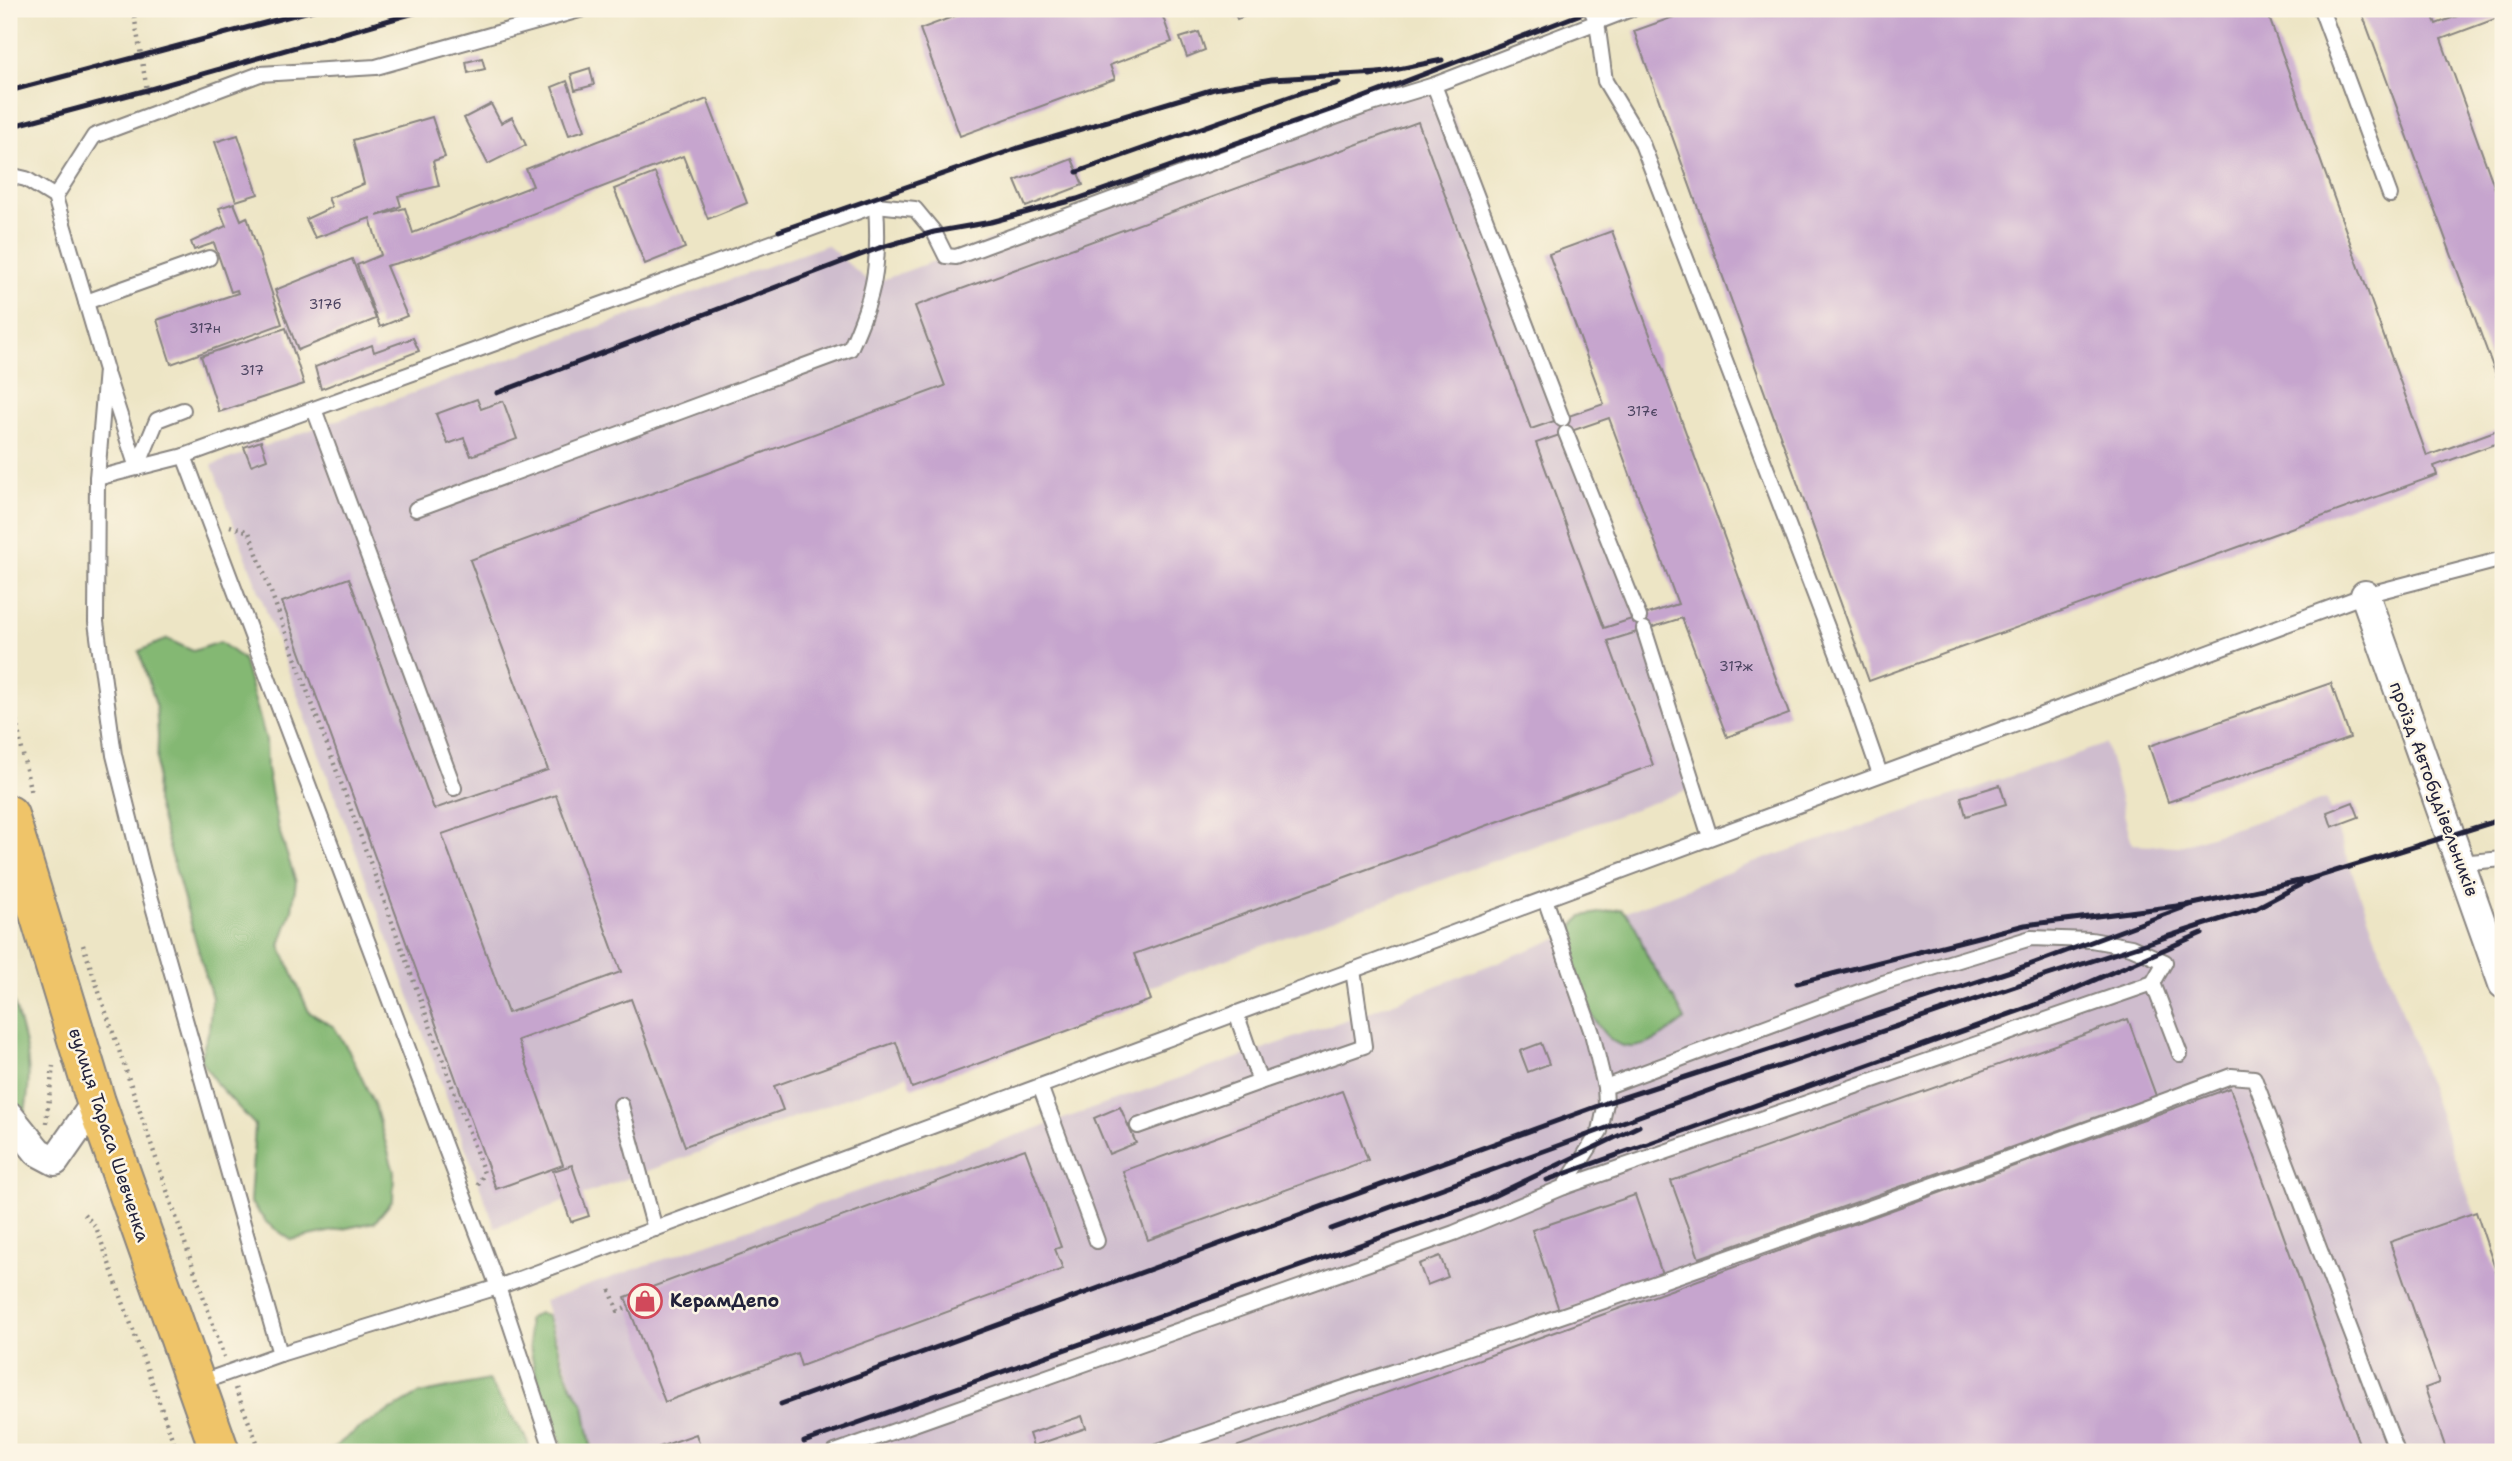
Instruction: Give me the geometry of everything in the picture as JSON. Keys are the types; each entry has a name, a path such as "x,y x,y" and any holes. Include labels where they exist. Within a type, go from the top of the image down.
{"main road":[{"name":"вулиця Тараса Шевченка","path":"22,811 96,1102 212,1378 220,1452"}],"street":[{"name":"проїзд Автобудівельників","path":"2365,595 2503,984"},
{"path":"9,1116 38,1152 55,1161 96,1102"}],"lane":[{"path":"55,197 94,136 260,74 376,67 583,9"},
{"path":"97,478 184,456 876,205 915,209 934,232 946,256 956,257 1365,106 1434,85 1594,15 1631,9"},
{"path":"2321,9 2390,195"},
{"path":"1594,15 1605,81 1641,141 1847,679 1880,774"},
{"path":"1434,85 1642,623 1710,838"},
{"path":"9,175 26,179 55,197 137,468"},
{"path":"416,509 850,349 869,308 872,294 879,253 876,205"},
{"path":"86,302 209,258"},
{"path":"106,370 97,478 96,622 114,755 147,885 280,1354"},
{"path":"314,409 454,788"},
{"path":"137,468 157,420 183,410"},
{"path":"184,456 498,1287 553,1452"},
{"path":"212,1378 280,1354 498,1287 2365,595 2503,559"},
{"path":"2460,863 2503,859"},
{"path":"1545,899 1592,1033 1605,1087 1606,1103 1600,1131 1564,1187"},
{"path":"835,1452 1454,1233 1564,1187 2153,983 2165,962 2131,947 2091,940 2031,939 1883,983 1605,1087"},
{"path":"1138,1126 1364,1046 1353,970"},
{"path":"2153,983 2180,1054"},
{"path":"1237,1013 1260,1082"},
{"path":"1156,1452 1280,1407 1550,1320 2099,1126 2231,1076 2254,1078 2396,1452"},
{"path":"1040,1086 1097,1241"},
{"path":"621,1105 655,1229"}],"path":[{"path":"132,121 147,90 133,9"},
{"path":"208,519 249,532 484,1173 474,1194"},
{"path":"9,686 27,780 22,811"},
{"path":"81,938 212,1378 261,1452"},
{"path":"84,1214 96,1227 177,1452"},
{"path":"610,1290 618,1311 629,1307"}],"shaded area":[{"path":"1439,77 1698,786 495,1227 212,465 827,245 871,284"},
{"path":"2106,744 2132,844 2179,846 2326,799 2503,1292 2503,1452 595,1452 544,1301 1371,1011 1752,863"}],"green space":[{"path":"167,639 193,651 220,642 243,659 266,740 267,769 278,827 296,882 292,910 280,945 309,1012 334,1027 350,1053 375,1106 394,1172 393,1200 375,1222 291,1240 267,1223 250,1202 255,1125 216,1083 200,1058 209,1030 212,998 156,801 156,705 139,651"},
{"path":"1621,909 1636,927 1650,961 1685,1020 1654,1041 1632,1047 1617,1044 1594,1019 1579,982 1569,931 1582,916"},
{"path":"9,986 23,1035 28,1065 29,1081 24,1116 9,1094"},
{"path":"539,1313 547,1315 569,1381 584,1406 592,1452 566,1452 545,1404 529,1336 528,1319"},
{"path":"488,1380 527,1439 530,1452 328,1452 358,1429 419,1394"}],"building":[{"path":"974,9 1160,9 1172,42 1110,65 1115,79 960,136 920,29"},
{"path":"1233,9 1264,9 1237,19"},
{"path":"1696,9 2266,9 2427,456 2503,428 2503,441 2434,466 2437,475 1869,681 1634,31"},
{"path":"2366,9 2430,9 2436,24 2476,9 2503,9 2503,16 2441,39 2503,211 2503,394 2363,16 2368,14"},
{"path":"1199,32 1205,50 1187,57 1180,38"},
{"path":"482,58 485,69 468,73 466,62"},
{"path":"590,68 594,85 575,90 571,74"},
{"path":"567,81 585,130 569,135 552,87"},
{"path":"707,99 747,203 708,219 683,156 420,257 386,266 407,316 380,327 357,265 381,255 370,218 315,238 306,219 332,207 328,198 364,184 353,140 432,117 445,157 433,161 439,186 398,196 401,206 377,216 405,208 413,233 533,186 526,169"},
{"path":"491,104 501,123 512,117 526,145 488,164 464,118"},
{"path":"1418,122 1531,429 1604,404 1549,254 1612,231 1789,714 1727,737 1682,618 1608,641 1653,765 1134,954 1151,1000 912,1088 896,1042 774,1086 783,1110 685,1146 631,999 518,1040 563,1165 496,1189 282,602 349,578 434,809 548,770 470,560 945,386 915,306","holes":["1609,418 1678,604 1604,628 1536,443","556,795 621,972 508,1013 442,834"]},
{"path":"238,135 258,194 236,201 215,142"},
{"path":"1072,159 1083,185 1026,207 1015,181"},
{"path":"655,173 685,248 645,264 614,189"},
{"path":"234,203 241,220 247,217 282,324 171,364 157,320 238,293 237,290 231,292 214,243 194,250 191,242 226,226 219,208"},
{"path":"352,259 376,319 298,350 275,290"},
{"path":"286,328 304,384 219,412 201,356"},
{"path":"413,338 419,351 321,389 315,367 372,345 374,352"},
{"path":"477,399 481,409 503,401 517,439 471,456 464,438 448,444 436,414"},
{"path":"261,441 267,459 251,465 244,447"},
{"path":"2331,683 2350,738 2168,802 2149,746"},
{"path":"2000,785 2006,804 1966,816 1961,797"},
{"path":"2353,802 2359,817 2332,827 2327,812"},
{"path":"2128,1019 2156,1096 1699,1258 1671,1181"},
{"path":"1541,1043 1549,1064 1528,1072 1520,1051"},
{"path":"2230,1088 2362,1452 1222,1452"},
{"path":"1342,1091 1368,1160 1148,1240 1123,1171"},
{"path":"1120,1107 1136,1143 1109,1154 1094,1118"},
{"path":"1025,1149 1061,1247 1055,1249 1063,1269 801,1366 797,1353 665,1402 625,1297"},
{"path":"572,1165 589,1216 571,1222 553,1171"},
{"path":"1635,1195 1662,1274 1559,1310 1532,1230"},
{"path":"2476,1212 2503,1292 2503,1452 2447,1452 2425,1388 2439,1383 2390,1242"},
{"path":"1440,1256 1448,1277 1427,1285 1419,1264"},
{"path":"1082,1416 1086,1428 1033,1446 1029,1434"},
{"path":"696,1434 702,1452 651,1452 651,1450"}],"railway":[{"path":"9,91 317,9"},
{"path":"9,127 428,9"},
{"path":"497,393 879,248 934,232 991,222 1077,199 1333,109 1594,9"},
{"path":"1370,75 1442,60"},
{"path":"779,231 1018,148 1214,89 1272,79 1379,73"},
{"path":"1077,172 1303,92 1339,83"},
{"path":"1797,983 2025,925 2193,904 2313,878 2503,819"},
{"path":"1331,1229 1721,1086 2256,908 2313,878"},
{"path":"781,1404 1606,1103 2029,965 2193,904"},
{"path":"1547,1180 2049,1000 2202,933"},
{"path":"804,1442 1481,1202 1639,1126"}],"place":[{"name":"КерамДепо","path":"645,1301"}]}
